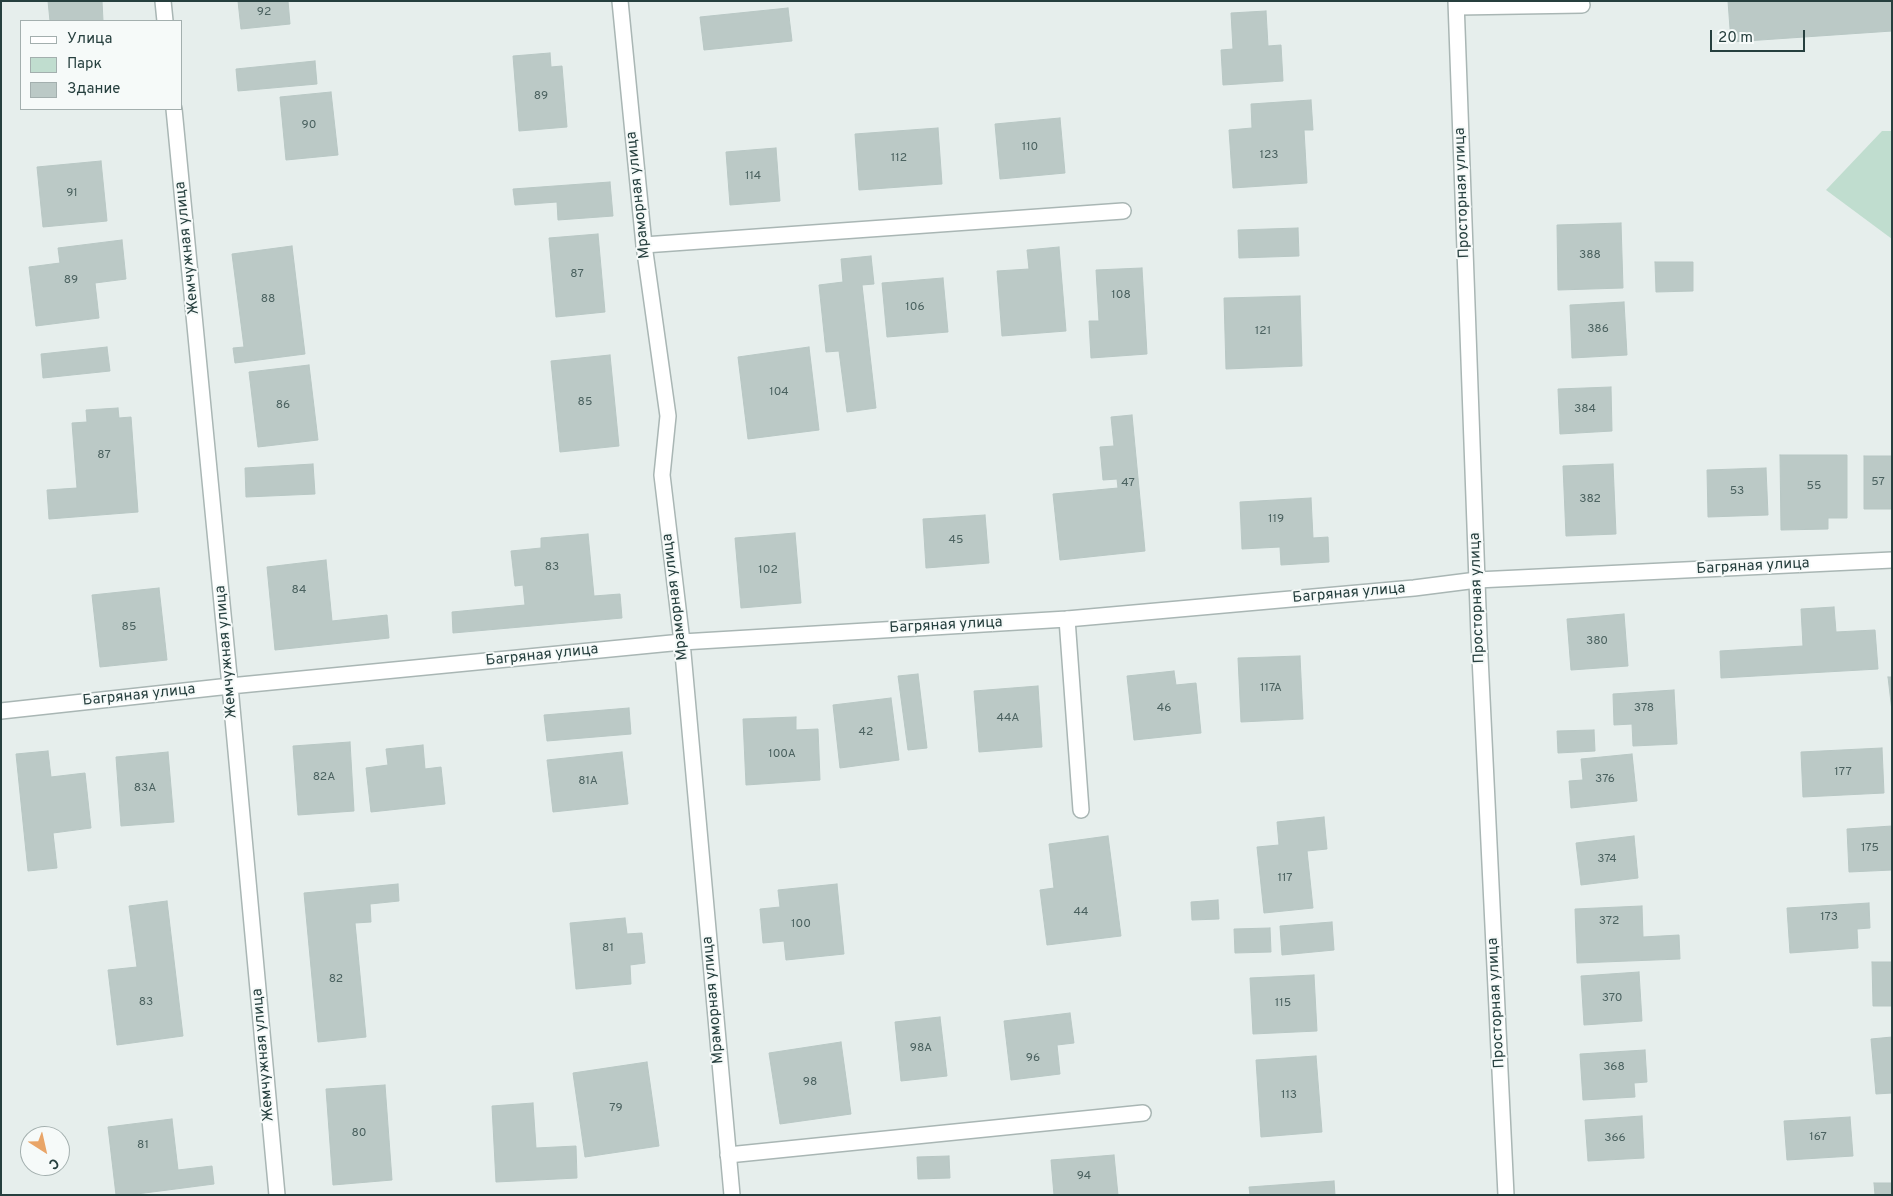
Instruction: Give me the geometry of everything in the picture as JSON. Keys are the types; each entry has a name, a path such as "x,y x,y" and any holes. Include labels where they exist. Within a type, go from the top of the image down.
{"street":[{"path":"163,1 165,20"},
{"name":"Мраморная улица","path":"620,1 644,245 668,416 662,475 682,642 732,1195"},
{"path":"1457,4 1582,5"},
{"name":"Просторная улица","path":"1457,4 1477,580 1506,1195"},
{"name":"Жемчужная улица","path":"174,110 230,686 276,1195"},
{"path":"644,245 1124,212"},
{"name":"Багряная улица","path":"1,711 230,686 682,642 1067,619 1414,588 1477,580 1892,560"},
{"path":"1067,619 1081,810"},
{"path":"728,1155 1143,1113"}],"green space":[{"path":"1882,131 1892,131 1892,239 1826,190"}],"building":[{"path":"48,1 102,1 103,20 50,20"},
{"path":"238,1 288,1 290,24 241,29"},
{"path":"1728,1 1892,1 1892,31 1731,42"},
{"path":"788,8 792,41 704,50 700,17"},
{"path":"1266,11 1268,46 1281,45 1283,81 1223,85 1221,50 1233,49 1231,13"},
{"path":"550,53 551,67 562,66 567,127 519,131 513,56"},
{"path":"315,61 317,84 238,91 236,69"},
{"path":"331,92 338,155 286,160 280,97"},
{"path":"1311,100 1313,130 1304,130 1307,183 1233,188 1229,130 1252,128 1251,104"},
{"path":"1060,118 1065,173 1000,179 995,124"},
{"path":"938,128 942,184 859,190 855,134"},
{"path":"776,148 780,201 730,205 726,152"},
{"path":"101,161 107,221 43,227 37,167"},
{"path":"610,182 613,216 558,220 557,202 515,205 513,189"},
{"path":"1621,223 1623,288 1558,290 1557,225"},
{"path":"1298,228 1299,256 1239,258 1238,230"},
{"path":"598,234 605,312 556,317 549,238"},
{"path":"122,240 126,279 95,283 99,318 36,326 29,267 60,263 58,248"},
{"path":"292,246 305,354 235,363 233,348 244,347 232,254"},
{"path":"1059,247 1066,331 1002,336 997,271 1029,269 1027,250"},
{"path":"871,256 874,284 862,285 876,408 847,412 839,351 826,352 819,285 843,282 841,259"},
{"path":"1655,262 1693,262 1693,291 1656,292"},
{"path":"1142,268 1147,354 1091,358 1089,321 1099,321 1096,270"},
{"path":"943,278 948,332 887,337 882,283"},
{"path":"1300,296 1302,366 1226,369 1224,298"},
{"path":"1624,302 1627,355 1572,358 1570,305"},
{"path":"107,347 110,371 43,378 41,354"},
{"path":"809,347 819,430 748,439 738,357"},
{"path":"610,355 619,446 560,452 551,361"},
{"path":"309,365 318,440 258,447 249,372"},
{"path":"1611,387 1612,431 1560,434 1558,389"},
{"path":"118,408 119,418 131,417 138,512 49,519 47,490 77,488 72,423 87,422 86,410"},
{"path":"1132,415 1145,551 1060,560 1053,494 1118,488 1117,479 1103,480 1100,447 1114,446 1111,417"},
{"path":"1780,455 1847,455 1847,518 1828,518 1828,529 1781,530"},
{"path":"1864,456 1892,456 1892,509 1864,509"},
{"path":"313,464 315,494 246,497 245,468"},
{"path":"1613,464 1616,534 1566,536 1563,466"},
{"path":"1766,468 1768,515 1708,517 1707,470"},
{"path":"1311,498 1313,538 1328,537 1329,562 1281,565 1280,547 1242,549 1240,502"},
{"path":"985,515 989,563 926,568 923,519"},
{"path":"795,533 801,603 741,608 735,538"},
{"path":"588,534 594,596 620,594 622,618 453,633 452,612 525,605 523,585 515,586 511,551 541,548 541,538"},
{"path":"326,560 332,621 387,615 389,638 275,650 267,567"},
{"path":"159,588 167,660 100,667 92,595"},
{"path":"1834,607 1836,632 1875,630 1878,669 1721,678 1720,651 1803,646 1801,609"},
{"path":"1624,614 1628,666 1571,670 1567,619"},
{"path":"1300,656 1303,719 1241,722 1238,658"},
{"path":"1174,671 1176,685 1196,683 1201,733 1134,740 1127,676"},
{"path":"918,674 927,748 908,750 898,676"},
{"path":"1888,677 1892,677 1892,711"},
{"path":"1038,686 1042,747 979,752 974,691"},
{"path":"1674,690 1677,744 1633,746 1632,724 1614,725 1613,694"},
{"path":"891,698 899,760 840,768 833,705"},
{"path":"629,708 631,734 547,741 544,715"},
{"path":"796,717 796,730 818,729 820,780 746,785 743,719"},
{"path":"1594,730 1595,751 1558,753 1557,731"},
{"path":"350,742 354,811 298,815 293,746"},
{"path":"423,745 425,769 441,767 445,804 371,812 366,768 388,765 386,749"},
{"path":"1882,748 1884,793 1803,797 1801,752"},
{"path":"48,751 51,777 85,773 91,828 53,833 57,868 28,871 16,754"},
{"path":"168,752 174,822 121,826 116,757"},
{"path":"622,752 628,804 553,812 547,760"},
{"path":"1632,754 1637,801 1571,808 1569,781 1583,780 1581,759"},
{"path":"1324,817 1327,849 1307,851 1313,908 1264,913 1257,847 1279,845 1277,822"},
{"path":"1892,826 1892,870 1849,872 1847,829"},
{"path":"1108,836 1121,936 1047,945 1040,890 1054,888 1049,844"},
{"path":"1634,836 1638,878 1581,885 1576,843"},
{"path":"398,884 399,901 370,904 371,922 355,923 366,1037 318,1042 304,893"},
{"path":"837,884 844,954 786,960 784,941 763,943 760,909 780,907 778,890"},
{"path":"1218,900 1219,919 1192,920 1191,902"},
{"path":"167,901 183,1036 117,1045 108,970 137,967 129,906"},
{"path":"1869,903 1870,928 1857,929 1858,948 1790,953 1787,908"},
{"path":"1642,906 1643,937 1679,935 1680,959 1577,963 1575,909"},
{"path":"625,918 627,934 642,933 645,963 630,965 631,984 576,989 570,923"},
{"path":"1332,922 1334,950 1282,955 1280,926"},
{"path":"1270,928 1271,952 1235,953 1234,929"},
{"path":"1872,962 1892,962 1892,1006 1873,1006"},
{"path":"1639,972 1642,1021 1584,1025 1581,976"},
{"path":"1314,975 1317,1031 1253,1034 1250,978"},
{"path":"1070,1013 1074,1043 1057,1045 1060,1074 1011,1080 1004,1021"},
{"path":"940,1017 947,1076 901,1081 895,1022"},
{"path":"1892,1037 1892,1093 1876,1094 1871,1039"},
{"path":"841,1042 851,1114 780,1124 769,1053"},
{"path":"1645,1050 1647,1082 1634,1083 1635,1097 1583,1100 1580,1054"},
{"path":"1316,1056 1322,1132 1261,1137 1256,1060"},
{"path":"647,1062 659,1146 585,1157 573,1073"},
{"path":"385,1085 392,1180 333,1185 326,1089"},
{"path":"533,1103 536,1148 576,1146 577,1178 496,1182 492,1106"},
{"path":"1642,1116 1644,1158 1588,1161 1585,1120"},
{"path":"1850,1117 1853,1156 1787,1160 1784,1121"},
{"path":"172,1119 178,1170 212,1166 214,1184 116,1195 108,1127"},
{"path":"1114,1155 1118,1195 1054,1195 1051,1160"},
{"path":"949,1156 950,1178 918,1179 917,1157"},
{"path":"1334,1181 1335,1195 1250,1195 1249,1187"},
{"path":"1874,1183 1892,1183 1892,1195 1875,1195"}]}
